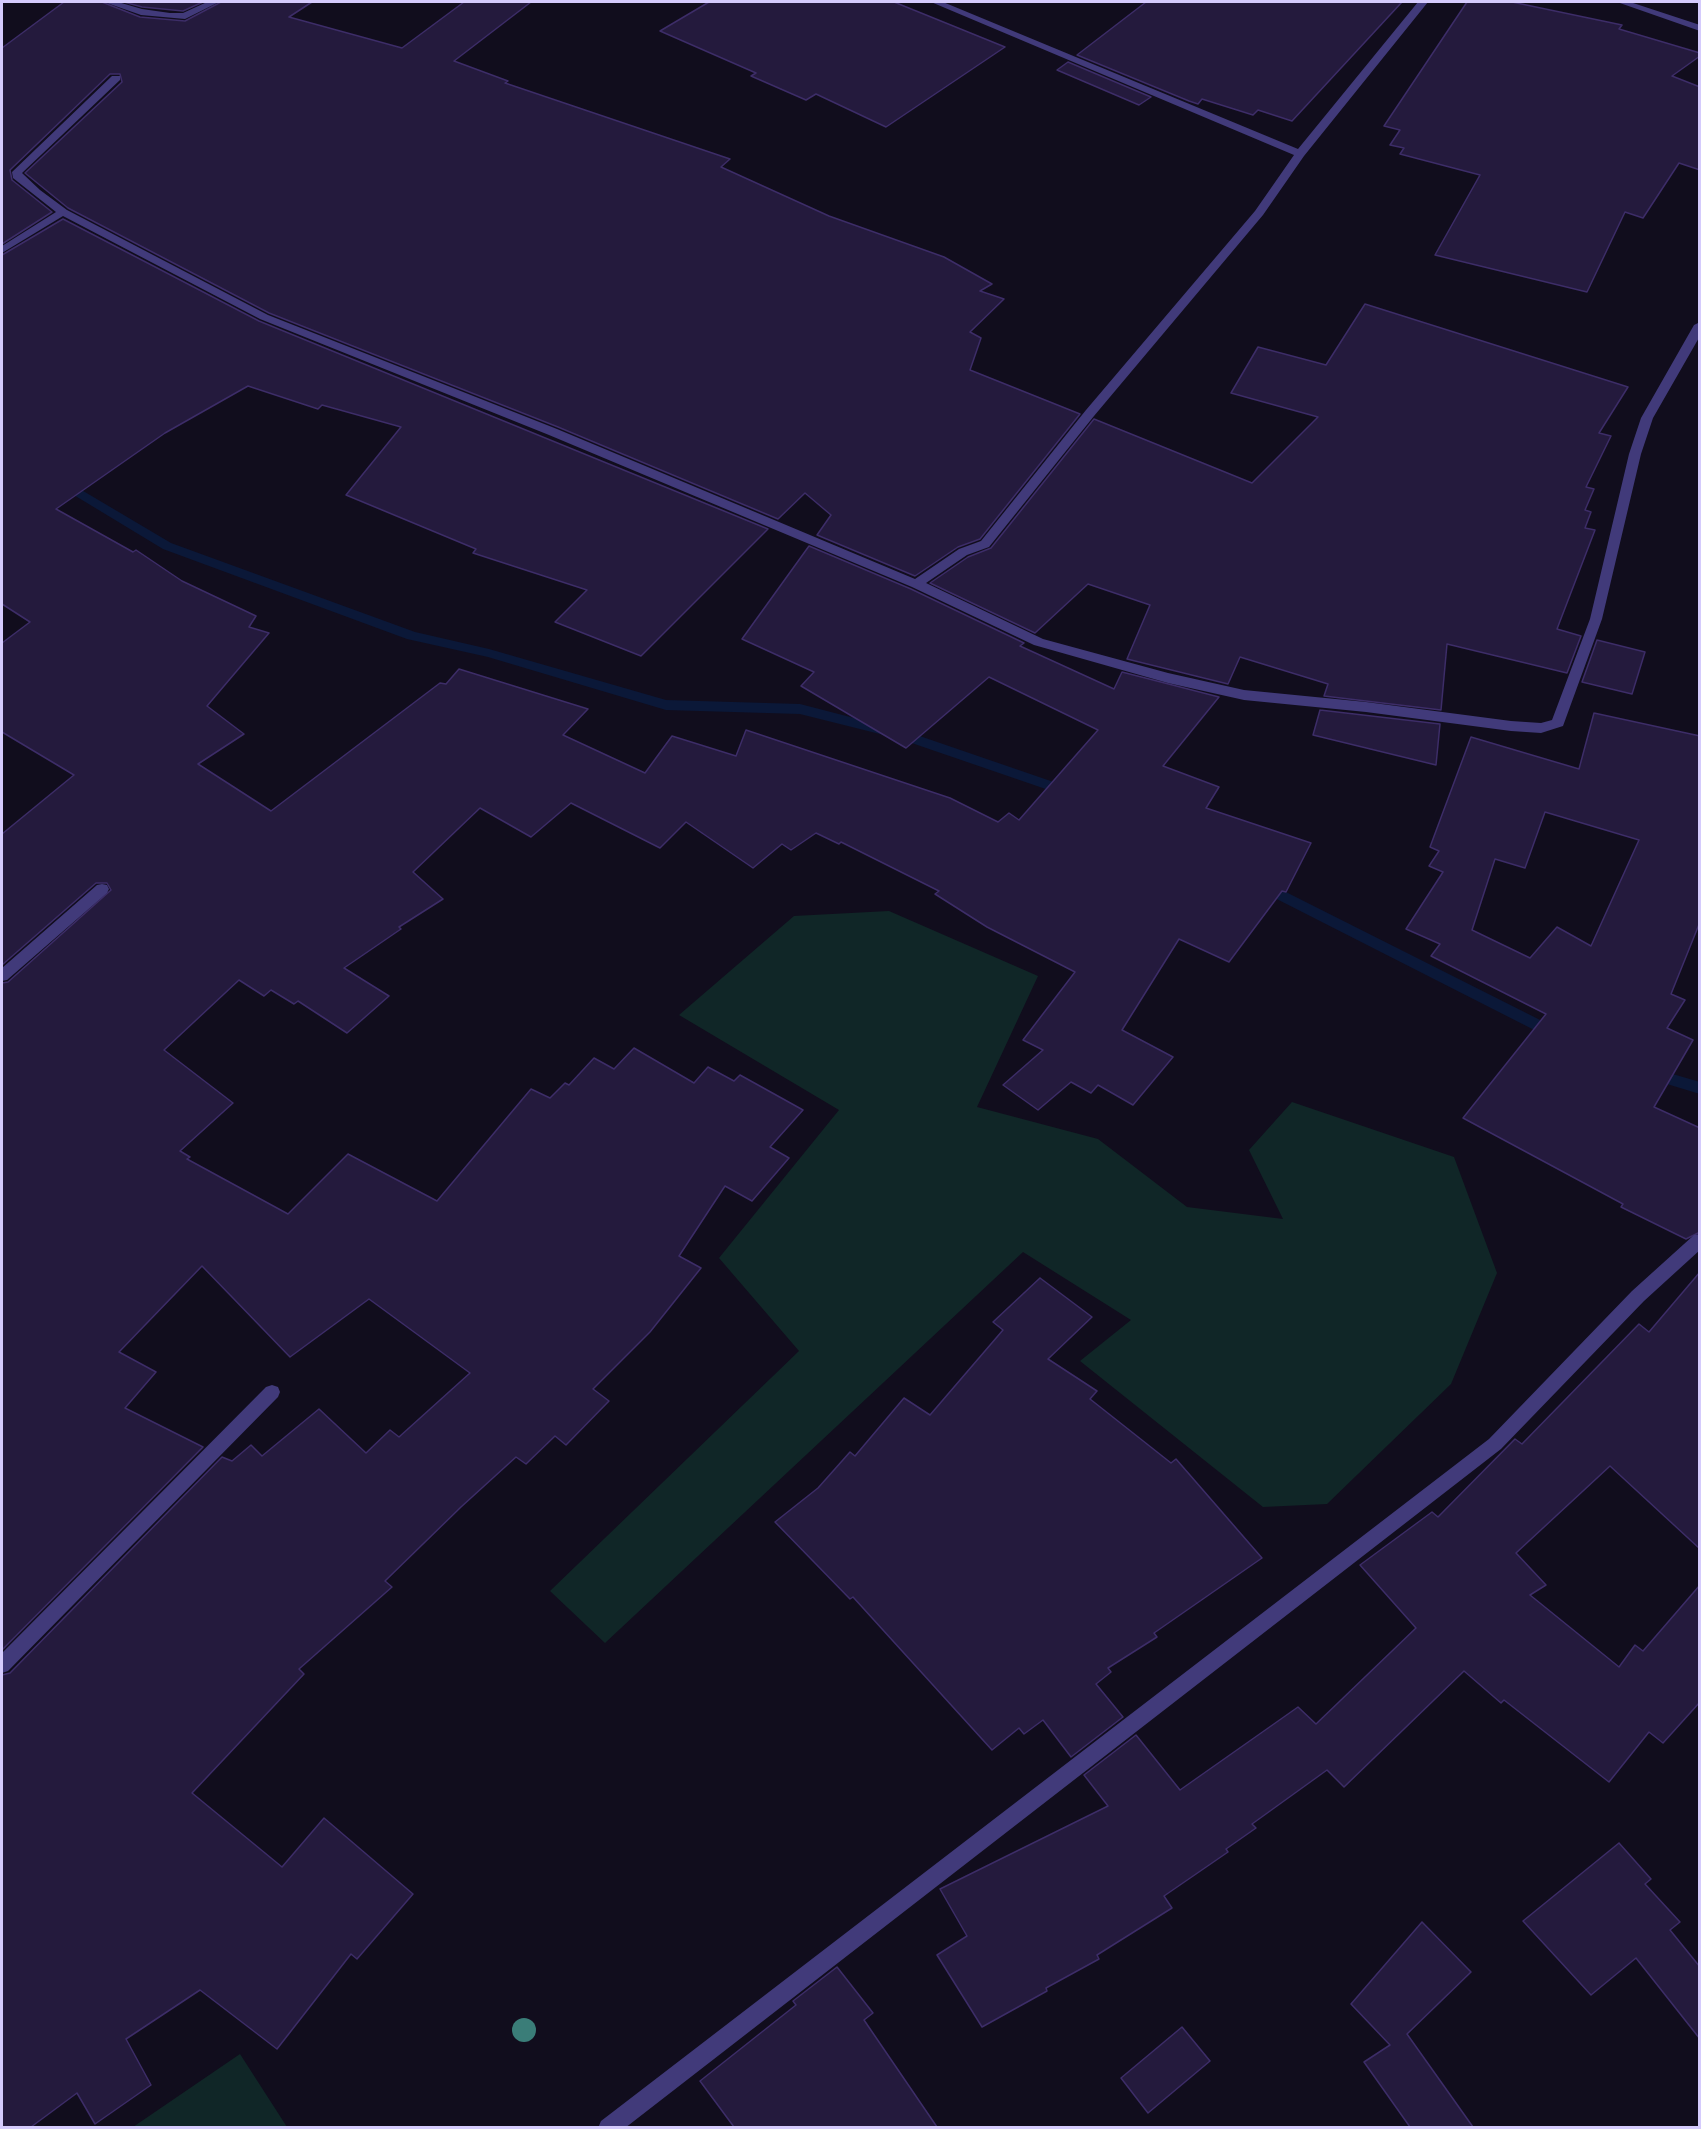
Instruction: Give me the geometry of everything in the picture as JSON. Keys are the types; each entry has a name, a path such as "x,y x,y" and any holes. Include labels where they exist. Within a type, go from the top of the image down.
{"street":[{"path":"109,2 141,12 185,16 213,2"},
{"path":"936,2 1300,154"},
{"path":"916,584 963,552 985,544 1090,413 1259,213 1300,154 1423,2"},
{"path":"1622,2 1700,28"},
{"path":"116,78 17,172 17,176 63,212 264,317 552,432 916,584 1040,642 1189,683 1287,701 1366,706 1511,726 1541,728 1558,723 1596,619 1635,454 1647,418 1700,325"},
{"path":"2,250 63,212"},
{"path":"2,976 102,889"},
{"path":"608,2127 1495,1444 1638,1296 1700,1239"},
{"path":"2,1665 272,1392"}],"green space":[{"path":"889,911 1038,976 977,1107 1098,1139 1187,1207 1283,1219 1249,1150 1292,1102 1454,1157 1497,1273 1451,1384 1327,1504 1263,1507 1080,1361 1131,1320 1023,1252 605,1643 550,1591 799,1351 719,1258 839,1110 679,1015 794,916"},
{"path":"240,2054 287,2127 133,2127"}],"building":[{"path":"64,2 102,2 140,17 185,21 221,2 312,2 289,17 402,48 464,2 531,2 454,61 508,81 505,83 730,159 721,167 829,216 944,257 992,284 980,291 1004,299 970,332 981,338 970,370 1080,414 980,539 958,547 915,576 817,535 831,515 805,493 778,519 558,427 269,313 68,208 25,173 122,82 120,74 110,74 10,170 12,180 52,212 2,244 2,48"},
{"path":"124,2 203,2 183,11 142,7"},
{"path":"709,2 894,2 1005,47 886,127 816,94 806,100 751,76 756,73 660,31"},
{"path":"1146,2 1402,2 1292,121 1258,110 1253,115 1202,99 1198,104 1077,55"},
{"path":"1467,2 1512,2 1622,25 1619,29 1700,53 1700,56 1672,76 1700,87 1700,170 1679,163 1643,218 1625,212 1587,292 1435,255 1480,175 1400,154 1404,148 1390,145 1400,130 1384,126"},
{"path":"1068,62 1151,97 1139,105 1057,70"},
{"path":"63,219 259,321 768,529 641,656 555,622 587,590 473,553 476,549 346,495 401,427 322,405 318,409 248,386 165,433 56,509 133,552 136,550 182,581 256,616 249,627 269,633 207,706 244,734 198,764 271,811 440,683 446,684 459,669 588,709 563,735 645,773 672,736 736,756 746,730 950,798 998,822 1009,813 1019,820 1098,730 989,677 906,748 801,686 814,672 742,639 809,546 911,589 1024,643 1020,646 1114,689 1122,672 1219,697 1163,766 1219,787 1206,808 1311,843 1286,892 1282,891 1229,962 1179,939 1122,1030 1173,1057 1133,1105 1098,1085 1091,1093 1071,1082 1038,1110 1003,1085 1043,1050 1023,1040 1075,972 987,927 935,894 939,891 841,842 839,844 816,833 791,850 782,844 753,868 686,822 660,848 571,803 531,837 480,808 413,872 443,899 399,927 401,929 344,968 389,996 347,1033 298,1001 294,1004 271,990 264,996 239,980 164,1050 233,1103 180,1151 190,1157 187,1159 288,1214 348,1154 437,1201 531,1089 550,1098 565,1083 569,1085 594,1058 614,1069 634,1048 694,1083 708,1067 734,1081 740,1075 803,1110 770,1147 789,1158 752,1201 725,1186 679,1256 701,1268 650,1332 593,1389 609,1401 566,1445 555,1436 526,1464 516,1457 461,1507 385,1581 392,1587 299,1669 304,1674 192,1793 282,1867 324,1818 413,1894 357,1959 351,1954 277,2049 200,1990 126,2039 151,2085 95,2124 77,2093 31,2127 2,2127 2,1675 10,1673 222,1457 232,1461 251,1445 262,1456 319,1409 366,1453 390,1430 399,1437 470,1373 369,1299 290,1357 202,1266 119,1352 156,1372 125,1408 203,1447 2,1650 2,983 8,982 111,890 107,883 96,883 2,965 2,834 74,775 2,732 2,643 30,622 2,604 2,255"},
{"path":"1365,304 1628,387 1599,433 1611,436 1586,487 1594,489 1585,510 1591,512 1585,528 1595,530 1557,629 1581,636 1567,673 1447,644 1441,710 1324,696 1328,684 1240,657 1228,684 1127,659 1150,605 1088,584 1035,633 930,583 968,557 991,548 1094,419 1252,483 1318,417 1231,393 1258,347 1326,365"},
{"path":"1597,640 1645,652 1632,694 1582,682"},
{"path":"1320,710 1440,724 1436,765 1313,735"},
{"path":"1594,713 1700,736 1700,922 1671,994 1685,1000 1667,1028 1693,1040 1654,1107 1700,1128 1700,1232 1686,1239 1621,1207 1623,1204 1463,1118 1546,1014 1431,956 1440,944 1406,929 1443,872 1429,866 1439,851 1430,847 1471,737 1579,769","holes":["1545,812 1639,840 1591,946 1557,927 1530,958 1472,930 1495,859 1525,868"]},
{"path":"1700,1272 1700,1549 1610,1466 1516,1553 1546,1585 1530,1595 1619,1667 1635,1645 1643,1651 1700,1585 1700,1702 1663,1743 1649,1732 1609,1782 1504,1700 1501,1703 1464,1671 1344,1787 1327,1770 1252,1824 1256,1828 1226,1849 1228,1852 1164,1896 1172,1908 1097,1955 1099,1959 982,2027 937,1955 967,1936 940,1889 1108,1806 1084,1775 1136,1735 1180,1790 1298,1707 1316,1724 1416,1628 1360,1565 1432,1512 1438,1517 1515,1439 1522,1444 1639,1324 1649,1332"},
{"path":"1040,1278 1092,1317 1048,1359 1097,1391 1090,1399 1171,1463 1176,1459 1262,1558 1154,1633 1157,1637 1108,1668 1111,1672 1096,1684 1123,1717 1071,1757 1043,1720 1024,1734 1019,1728 992,1750 853,1597 850,1599 775,1522 818,1488 850,1452 855,1456 904,1398 930,1415 1003,1330 993,1322"},
{"path":"1619,1843 1651,1879 1645,1884 1680,1922 1670,1930 1700,1967 1700,2039 1636,1958 1591,1995 1523,1921"},
{"path":"1422,1922 1471,1972 1407,2034 1473,2127 1410,2127 1364,2062 1390,2045 1351,2004"},
{"path":"837,1967 873,2013 864,2020 937,2127 734,2127 700,2081 796,2005 793,2001"},
{"path":"1182,2027 1210,2061 1148,2113 1121,2078"}],"waterway":[{"path":"63,483 167,546 412,636 489,653 666,705 800,709 903,735 1069,792"},
{"path":"1264,886 1555,1034"},
{"path":"1652,1074 1700,1088"}]}
